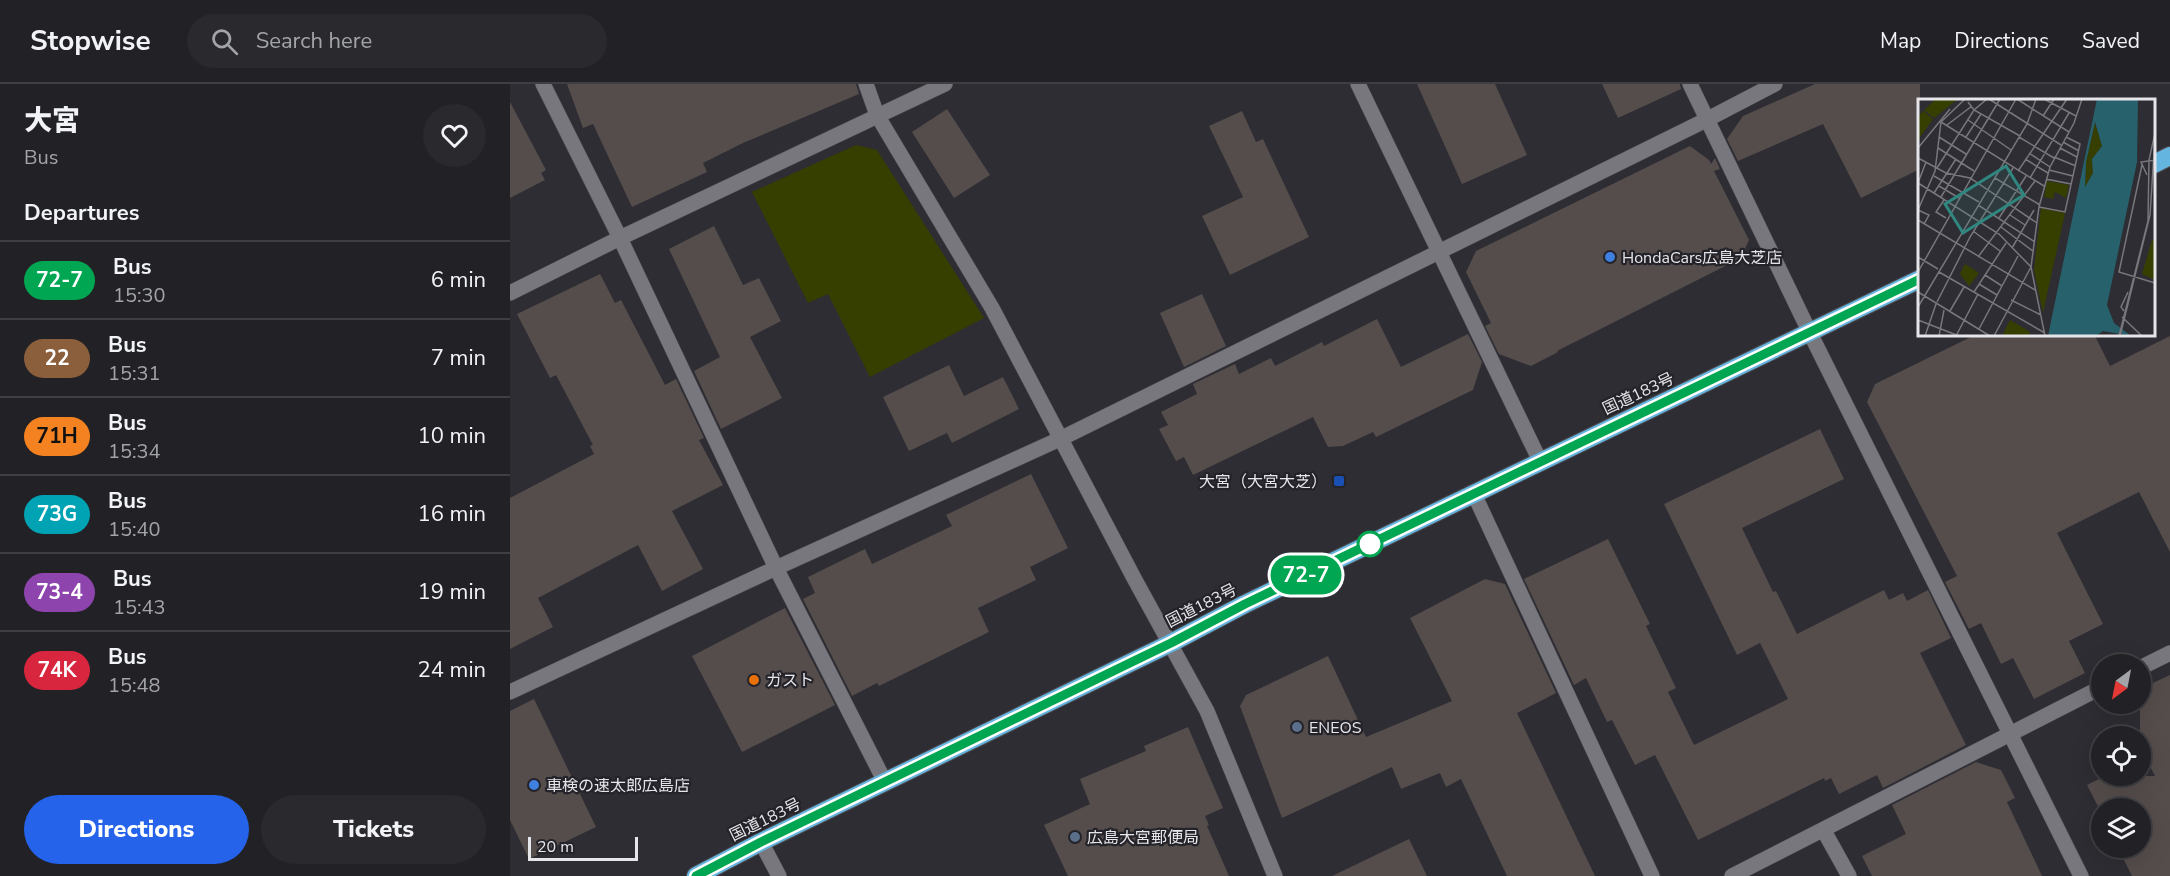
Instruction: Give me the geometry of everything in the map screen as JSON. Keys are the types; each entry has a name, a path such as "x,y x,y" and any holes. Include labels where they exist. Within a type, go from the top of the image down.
{"highway":[{"path":"2155,164 2170,156"},
{"name":"国道183号","path":"696,876 761,842 1171,643 1245,604 1918,280"}],"street":[{"path":"543,84 620,238 776,568 885,782"},
{"path":"866,84 877,115 993,308 1135,580 1207,711 1275,876"},
{"path":"510,293 620,238 945,84"},
{"path":"1358,84 1540,461"},
{"path":"1690,84 1810,333 2081,876"},
{"path":"510,692 1062,438 1775,84"},
{"path":"1474,494 1652,876"},
{"path":"2151,662 2170,653"},
{"path":"1732,876 2091,693"},
{"path":"1824,831 1848,876"},
{"path":"761,842 779,876"}],"green space":[{"path":"856,145 877,150 984,318 870,377 828,294 808,303 752,192"}],"building":[{"path":"567,84 856,84 859,94 743,143 703,163 707,172 632,207 593,124 583,128"},
{"path":"1417,84 1495,84 1527,155 1462,184"},
{"path":"1602,84 1680,84 1681,89 1618,118"},
{"path":"1815,84 1920,84 1918,170 1861,198 1823,124 1738,161 1727,139 1743,116"},
{"path":"510,102 546,170 541,173 545,180 510,198"},
{"path":"947,109 990,175 954,198 912,132"},
{"path":"1242,111 1256,142 1263,139 1309,237 1230,275 1202,216 1243,197 1209,126"},
{"path":"1690,146 1711,164 1715,158 1720,169 1714,171 1749,240 1741,258 1531,366 1499,354 1485,326 1491,323 1466,272 1476,251"},
{"path":"714,226 743,285 759,278 781,321 750,337 782,398 721,429 694,371 720,357 669,249"},
{"path":"600,274 615,303 621,300 665,385 676,379 704,438 699,440 723,485 672,511 703,569 662,591 638,545 538,598 553,627 510,649 510,498 594,454 590,446 593,445 556,375 550,378 517,314"},
{"path":"1202,294 1226,346 1184,367 1160,313"},
{"path":"1377,319 1401,367 1468,334 1482,362 1473,390 1376,437 1373,432 1343,446 1328,447 1313,417 1193,475 1184,457 1176,461 1159,429 1168,425 1161,412 1197,394 1193,384 1235,364 1239,374 1271,358 1275,366 1322,342 1324,346"},
{"path":"1973,336 2095,336 2110,366 2170,336 2170,552 2139,492 2057,533 2103,624 2069,641 2085,673 2034,699 2013,658 2001,664 1981,623 1969,629 1945,582 1957,576 1867,402 1875,384"},
{"path":"949,365 964,396 1003,377 1019,409 952,443 947,433 909,451 883,397"},
{"path":"1820,429 1844,479 1742,528 1773,592 1776,591 1797,634 1884,590 1889,600 1903,593 1907,601 1928,590 1951,638 1920,653 1966,745 1883,788 1877,775 1839,794 1831,778 1825,781 1824,778 1698,840 1655,755 1635,765 1612,720 1607,722 1586,678 1574,685 1524,579 1608,539 1650,624 1646,626 1676,688 1668,692 1694,745 1788,699 1760,643 1737,655 1664,504"},
{"path":"1031,474 1068,548 1030,567 1036,580 978,608 989,632 879,686 877,683 852,696 803,599 815,593 808,577 865,549 872,564 952,526 946,515"},
{"path":"1485,579 1505,584 1556,693 1517,713 1595,876 1507,876 1461,779 1446,787 1440,773 1401,789 1392,767 1282,818 1240,706 1246,695 1328,656 1366,737 1452,701 1410,618"},
{"path":"785,608 835,705 742,752 692,656"},
{"path":"2170,675 2170,876 2132,876 2123,858 2151,858 2151,798 2094,798 2087,785 2091,783 2091,786 2151,786 2151,776 2155,776 2151,768 2151,726 2140,726 2140,714 2151,714 2151,684"},
{"path":"534,699 596,827 529,859 510,820 510,711"},
{"path":"1188,727 1223,808 1205,816 1209,825 1207,826 1229,876 1068,876 1044,825 1090,804 1080,779 1146,751 1144,746"},
{"path":"1976,762 2001,770 2015,798 2007,802 2042,876 1872,876 1862,856 1906,834 1892,805"},
{"path":"1409,839 1427,876 1332,876"}],"bus line":[{"name":"72-7","path":"696,876 761,842 1171,643 1245,604 1918,280"}],"place":[{"name":"HondaCars広島大芝店","path":"1610,257"},
{"name":"大宮（大宮大芝）","path":"1339,481"},
{"name":"ガスト","path":"754,680"},
{"name":"ENEOS","path":"1297,727"},
{"name":"車検の速太郎広島店","path":"534,785"},
{"name":"広島大宮郵便局","path":"1075,837"}]}
